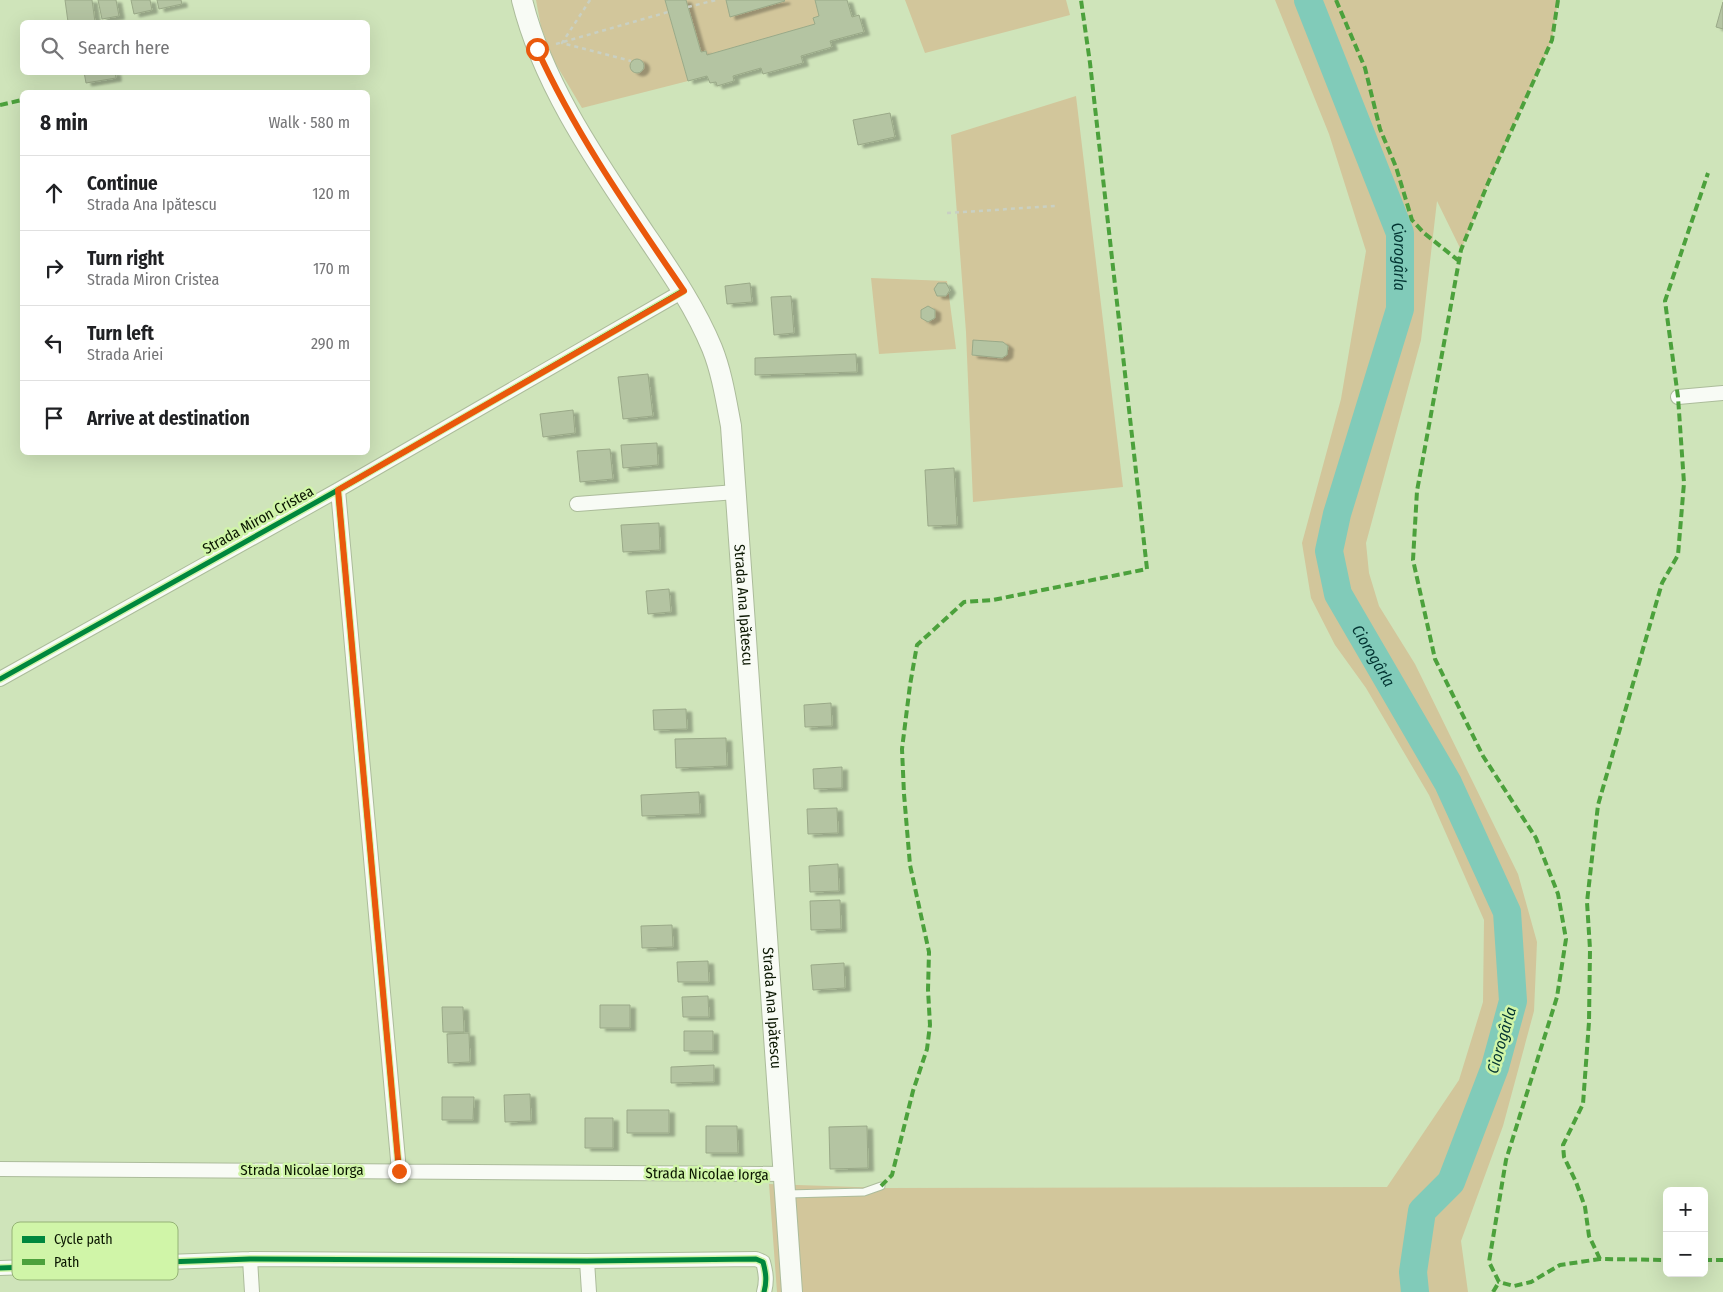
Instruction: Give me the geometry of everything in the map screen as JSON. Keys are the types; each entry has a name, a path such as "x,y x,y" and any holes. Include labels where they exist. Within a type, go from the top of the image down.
{"main road":[{"name":"Strada Ana Ipătescu","path":"522,0 537,49 560,95 602,169 684,291 712,348 721,374 731,426 791,1278"}],"street":[{"name":"Strada Miron Cristea","path":"0,679 338,490 684,291"},
{"path":"1678,397 1723,393"},
{"path":"338,490 399,1171"},
{"path":"578,504 736,492"},
{"name":"Strada Nicolae Iorga","path":"0,1170 783,1174"},
{"path":"178,1262 250,1259 587,1261 756,1259 763,1262 766,1272 765,1288 791,1278"},
{"path":"250,1259 252,1292"},
{"path":"587,1261 589,1292"}],"lane":[{"path":"785,1194 864,1192 880,1186"}],"path":[{"path":"562,42 590,0"},
{"path":"688,7 716,0"},
{"path":"537,49 668,12"},
{"path":"562,42 631,61"},
{"path":"947,213 1055,206"}],"shaded area":[{"path":"536,0 665,0 688,81 582,108 554,61 541,27"},
{"path":"686,0 815,0 819,16 813,18 815,24 707,55 701,52"},
{"path":"905,0 1066,0 1070,15 925,53"},
{"path":"1275,0 1558,0 1552,40 1488,183 1461,250 1437,201 1421,340 1366,543 1369,573 1379,606 1415,664 1518,874 1537,942 1534,1011 1503,1126 1461,1241 1468,1292 777,1292 769,1184 884,1188 1387,1187 1459,1080 1483,1002 1484,920 1429,795 1366,688 1335,645 1311,598 1302,543 1341,399 1366,251 1329,134"},
{"path":"1076,96 1123,487 973,502 966,332 951,135"},
{"path":"871,278 947,281 956,349 879,354"}],"building":[{"path":"65,0 92,0 95,20 68,20"},
{"path":"98,0 116,0 119,16 102,19"},
{"path":"131,0 150,0 152,10 134,14"},
{"path":"157,0 181,0 182,4 159,9"},
{"path":"665,0 686,0 701,52 706,51 707,55 815,24 813,18 819,16 815,0 847,0 852,17 859,15 864,32 830,41 832,47 801,56 803,63 763,74 761,68 733,76 734,81 717,86 716,82 710,83 707,76 688,81"},
{"path":"726,0 784,0 785,1 730,17"},
{"path":"1723,2 1723,29 1716,27"},
{"path":"634,59 640,59 644,66 640,73 634,73 630,69 630,63"},
{"path":"85,75 116,75 116,78 86,83"},
{"path":"890,113 895,137 858,145 853,120"},
{"path":"750,283 752,302 727,304 725,286"},
{"path":"938,283 946,283 950,290 946,296 937,296 934,289"},
{"path":"791,296 794,333 774,335 771,297"},
{"path":"928,306 935,310 935,318 928,322 921,318 921,310"},
{"path":"973,340 1003,342 1008,346 1007,355 1002,358 972,355"},
{"path":"856,354 857,372 755,375 755,358"},
{"path":"648,374 653,416 623,419 618,377"},
{"path":"573,410 575,433 543,437 540,414"},
{"path":"657,443 658,465 623,468 621,445"},
{"path":"610,449 613,479 580,482 577,451"},
{"path":"954,468 957,525 928,526 925,470"},
{"path":"659,523 660,550 623,552 621,525"},
{"path":"669,589 671,612 648,614 646,591"},
{"path":"831,703 832,726 805,727 804,705"},
{"path":"686,709 687,729 654,730 653,710"},
{"path":"726,738 727,766 676,768 675,739"},
{"path":"842,767 842,788 814,789 813,769"},
{"path":"699,792 700,814 642,816 641,795"},
{"path":"837,808 838,833 808,834 807,809"},
{"path":"838,864 839,891 810,892 809,866"},
{"path":"840,900 841,929 811,930 810,901"},
{"path":"672,925 673,947 642,948 641,926"},
{"path":"708,961 709,982 678,982 677,962"},
{"path":"844,963 845,988 813,990 811,965"},
{"path":"708,996 709,1017 683,1017 682,997"},
{"path":"600,1005 630,1005 630,1028 600,1028"},
{"path":"442,1007 463,1007 464,1032 443,1032"},
{"path":"684,1031 713,1031 713,1051 684,1051"},
{"path":"469,1033 470,1062 448,1063 447,1034"},
{"path":"714,1065 714,1082 671,1083 671,1067"},
{"path":"530,1094 531,1121 505,1122 504,1095"},
{"path":"442,1097 474,1097 473,1120 442,1120"},
{"path":"627,1110 669,1110 669,1133 627,1133"},
{"path":"585,1118 613,1118 613,1148 585,1148"},
{"path":"706,1126 737,1126 738,1153 706,1153"},
{"path":"867,1126 868,1168 830,1169 829,1127"}],"waterway":[{"name":"Ciorogârla","path":"1308,0 1400,233 1400,309 1337,514 1329,551 1338,594 1448,783 1507,912 1513,1001 1495,1067 1451,1182 1422,1211 1413,1272 1415,1292"}],"marked path":[{"path":"881,1186 892,1175 913,1091 927,1049 930,1025 928,990 929,952 910,865 902,749 917,645 964,602 993,600 1147,569 1090,63 1081,0"},
{"path":"1336,0 1365,68 1380,129 1396,167 1412,220 1424,233 1459,261"},
{"path":"1558,0 1552,40 1488,183 1461,250 1417,491 1413,560 1435,659 1483,756 1536,838 1558,894 1566,939 1557,997 1506,1160 1489,1262 1499,1282 1514,1286 1531,1282 1560,1265 1600,1259 1663,1260"},
{"path":"0,105 20,100"},
{"path":"1600,1259 1589,1236 1585,1207 1564,1157 1563,1145 1583,1104 1589,1022 1590,949 1587,902 1598,805 1662,583 1678,555 1684,483 1678,397 1665,301 1708,173"},
{"path":"1708,1260 1723,1260"},
{"path":"1493,1292 1499,1282"}],"cycle path":[{"path":"0,679 338,490 683,291"},
{"path":"338,490 399,1171"},
{"path":"178,1262 250,1259 587,1261 756,1259 763,1262 764,1266 766,1281 764,1292"},
{"path":"0,1268 12,1268"}],"route":[{"path":"399,1171 338,490 684,291 602,169 560,95 537,49"}]}
